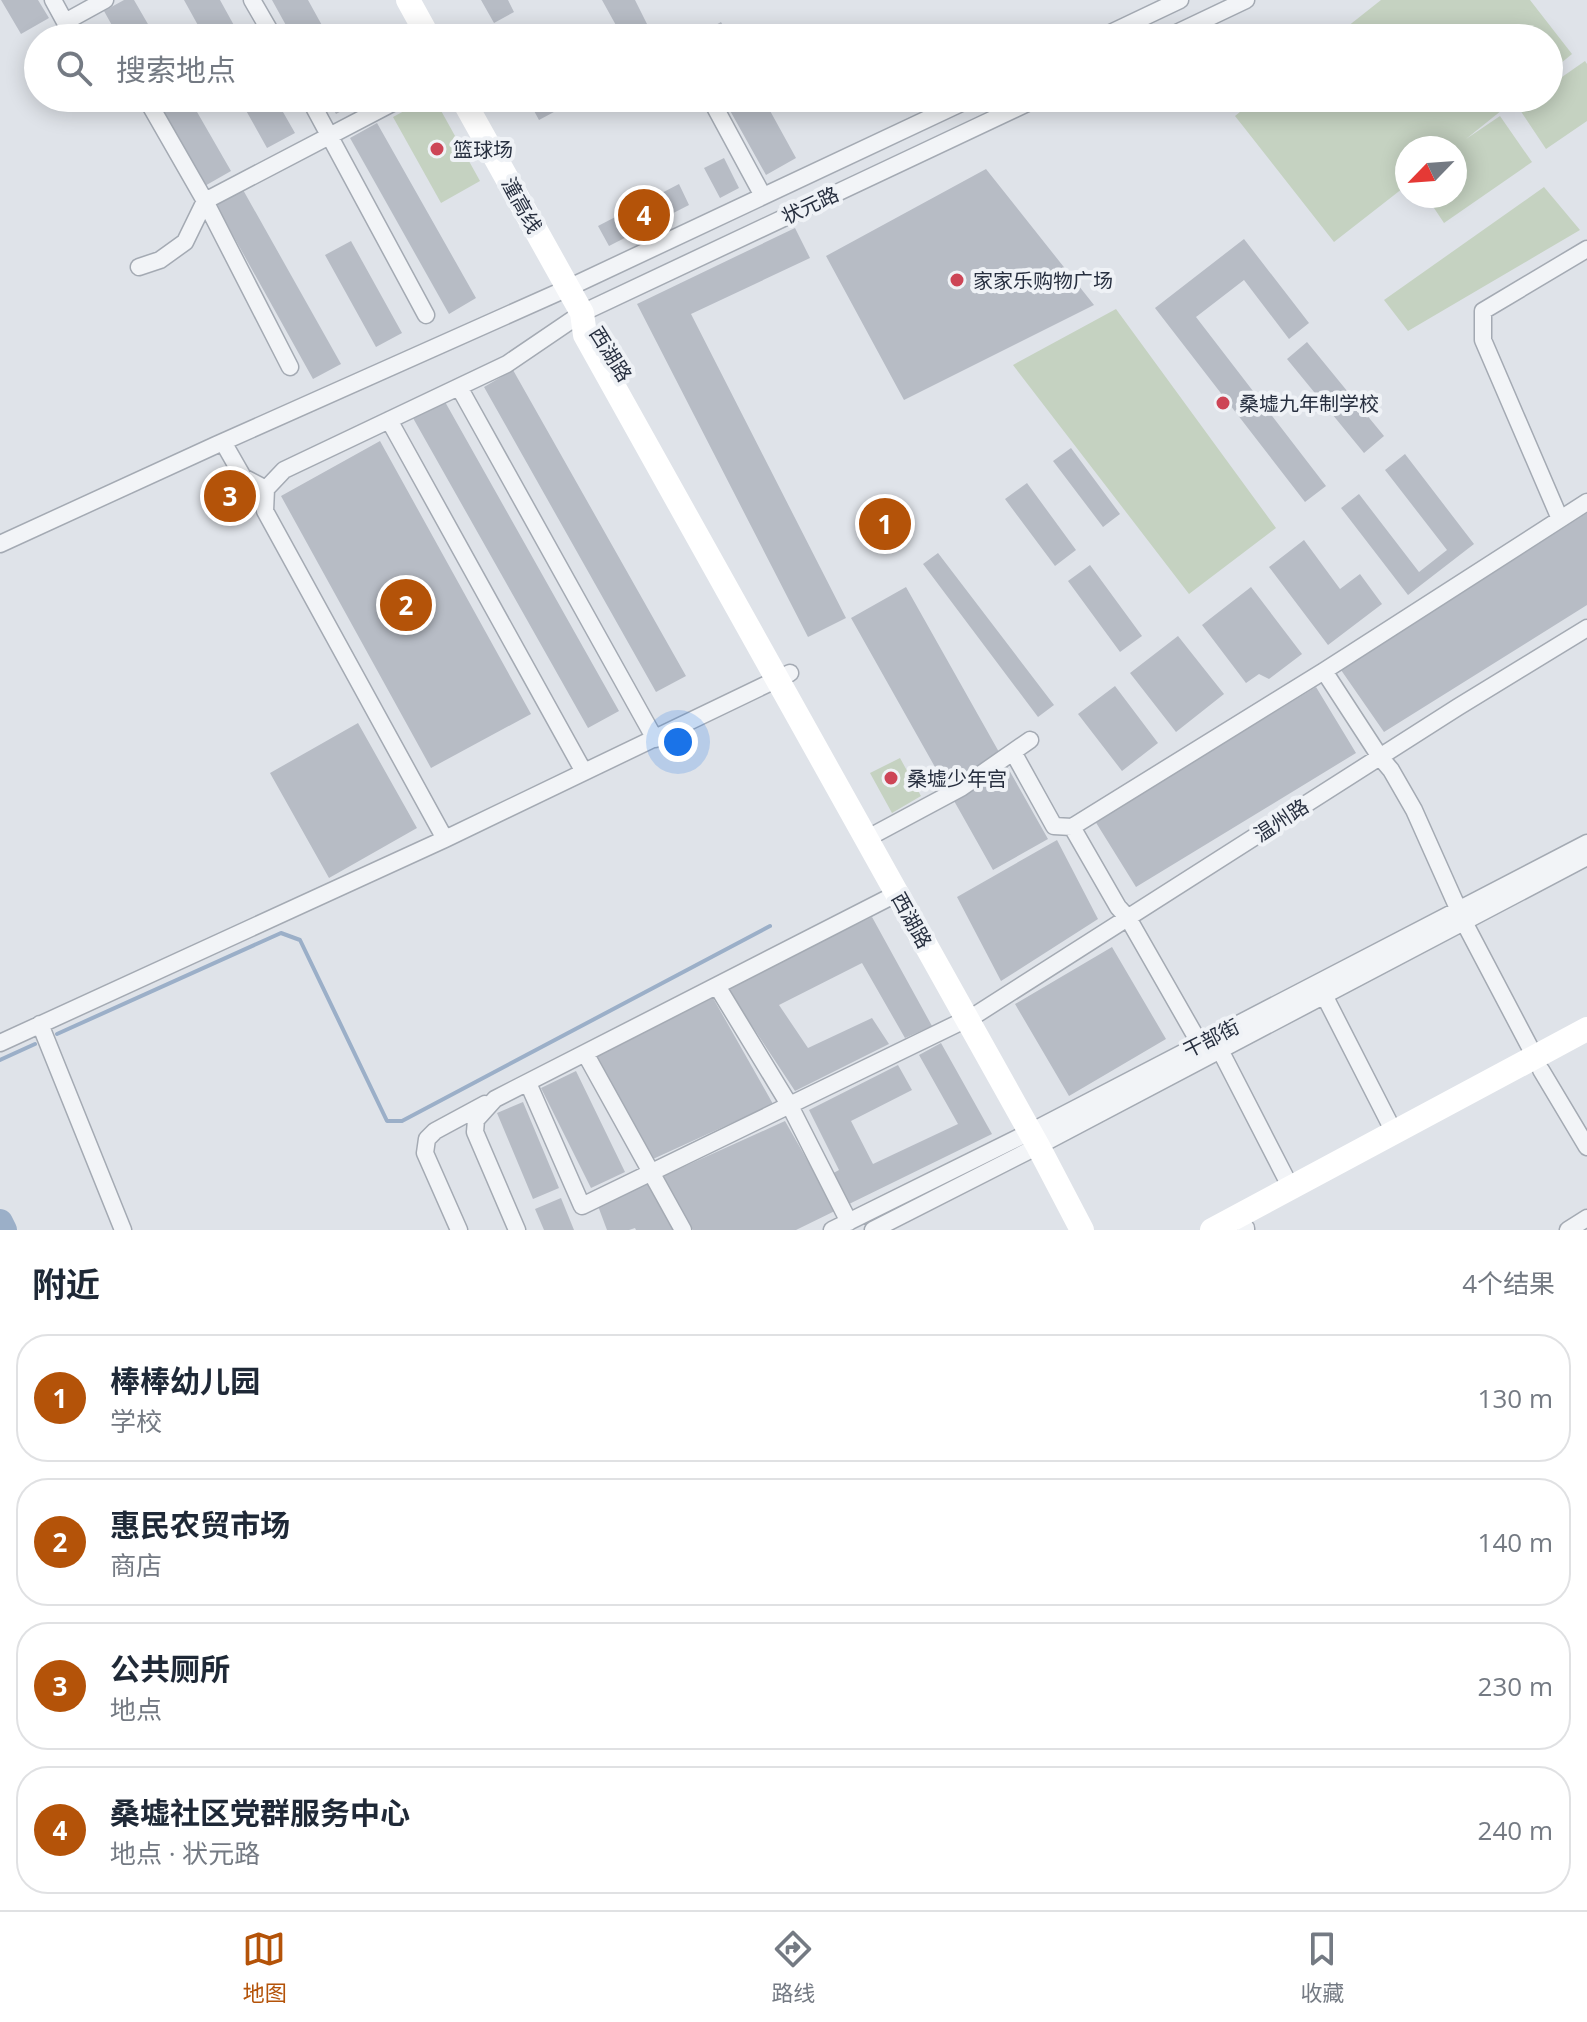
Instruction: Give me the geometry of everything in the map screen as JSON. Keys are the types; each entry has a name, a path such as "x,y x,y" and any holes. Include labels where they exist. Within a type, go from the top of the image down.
{"main road":[{"path":"408,0 421,24"},
{"name":"潼高线","path":"470,112 582,313"},
{"name":"西湖路","path":"582,313 598,328 898,893 972,1016"},
{"name":"西湖路","path":"784,676 877,833 972,1016 1096,1230"},
{"path":"1245,1229 1538,1063 1587,1029"},
{"path":"1212,1230 1394,1132 1538,1063 1587,1045"},
{"name":"西湖路","path":"1039,1136 1082,1230"}],"street":[{"path":"53,0 65,22 105,0"},
{"path":"252,0 266,24"},
{"path":"1129,24 1180,0"},
{"path":"1195,24 1246,0"},
{"path":"154,112 205,201 290,367"},
{"path":"317,112 426,315"},
{"path":"139,267 160,260 185,242 205,201 375,112"},
{"path":"718,112 763,196"},
{"name":"状元路","path":"0,544 568,288 942,112"},
{"name":"状元路","path":"266,489 284,470 507,364 582,313 1008,112"},
{"path":"1560,519 1483,340 1483,311 1587,249"},
{"path":"459,387 655,739"},
{"path":"389,420 584,772"},
{"path":"223,442 243,477 266,489 265,511 445,839"},
{"path":"1013,752 1054,826 1072,827 1324,671 1587,502"},
{"name":"温州路","path":"528,1083 582,1206 972,1016 1587,628"},
{"path":"1324,671 1391,770 1414,810 1462,915 1538,1063 1587,1147"},
{"path":"0,1043 445,839 784,676"},
{"path":"877,833 961,788 1030,740"},
{"path":"1072,827 1200,1044 1220,1050 1291,1188"},
{"name":"干部街","path":"832,1230 1220,1050 1324,995 1587,843"},
{"name":"干部街","path":"873,1230 1200,1044 1587,857"},
{"path":"459,1230 425,1153 427,1139 435,1131 898,893"},
{"path":"717,986 790,1106 849,1222"},
{"path":"1324,995 1394,1132"},
{"path":"40,1024 123,1230"},
{"path":"585,1053 683,1230"},
{"path":"495,1099 476,1120 475,1132 517,1230"},
{"path":"1568,1230 1587,1218"}],"green space":[{"path":"1381,0 1530,0 1549,24 1351,24"},
{"path":"1563,42 1572,54 1563,61"},
{"path":"1585,61 1587,64 1587,121 1546,149 1521,112 1563,112 1563,76"},
{"name":"篮球场","path":"402,112 442,112 480,181 441,203 393,117"},
{"path":"1240,112 1500,112 1467,138 1395,136 1395,194 1334,242 1235,116"},
{"path":"1500,116 1532,162 1467,207 1467,138"},
{"path":"1544,187 1580,230 1408,331 1384,300"},
{"path":"1434,208 1466,208 1444,223"},
{"path":"1116,309 1276,528 1189,594 1013,365"},
{"path":"900,758 921,796 892,813 870,773"}],"building":[{"path":"1,0 38,0 49,18 38,24 24,24 21,34"},
{"path":"124,0 134,0 148,24 111,24 104,11"},
{"path":"184,0 220,0 233,24 197,24"},
{"path":"272,0 308,0 321,24 285,24"},
{"path":"481,0 508,0 514,12 494,23"},
{"path":"602,0 635,0 647,24 615,24"},
{"path":"161,112 197,112 231,171 203,187"},
{"path":"247,112 283,112 295,133 267,148"},
{"path":"535,112 554,112 539,120"},
{"path":"731,112 771,112 796,158 766,175"},
{"path":"377,123 476,298 449,314 350,138"},
{"path":"724,158 739,188 720,198 704,168"},
{"name":"家家乐购物广场","path":"986,169 1094,305 904,400 826,256"},
{"path":"679,184 689,205 609,246 598,226"},
{"path":"242,188 341,364 313,379 215,203"},
{"path":"795,228 810,258 691,314 846,618 808,637 637,304"},
{"path":"1244,239 1309,323 1289,339 1244,280 1196,317 1326,486 1305,502 1155,308"},
{"path":"351,241 402,333 376,347 325,255"},
{"path":"1307,342 1384,436 1364,453 1287,359"},
{"path":"513,370 686,676 656,692 484,387"},
{"path":"444,400 619,711 588,728 413,418"},
{"path":"380,441 531,714 431,768 281,496"},
{"path":"1071,448 1120,514 1103,527 1053,461"},
{"path":"1405,454 1474,544 1408,595 1341,508 1359,494 1419,572 1447,550 1385,470"},
{"path":"229,471 250,511 230,521 210,482"},
{"path":"1027,483 1076,550 1055,566 1005,499"},
{"path":"1587,513 1587,605 1384,732 1341,670"},
{"path":"1304,540 1340,589 1360,574 1382,604 1328,645 1269,567"},
{"path":"938,553 1054,705 1038,717 923,564"},
{"path":"1090,565 1142,636 1120,652 1068,581"},
{"path":"906,587 1048,839 993,870 851,618"},
{"path":"1251,587 1302,654 1269,679 1259,674 1246,683 1202,625"},
{"path":"1178,636 1224,694 1176,732 1130,673"},
{"path":"1115,686 1158,743 1122,771 1078,714"},
{"path":"1316,687 1356,753 1136,887 1095,821"},
{"path":"358,723 417,828 329,878 270,773"},
{"path":"1057,840 1098,919 1001,981 957,897"},
{"path":"872,917 932,1026 905,1038 862,963 779,1005 808,1048 872,1018 889,1044 795,1091 727,988"},
{"path":"1112,947 1166,1039 1069,1096 1015,1004"},
{"path":"713,998 773,1104 653,1159 595,1056"},
{"path":"941,1043 992,1134 796,1230 693,1230 661,1177 785,1121 819,1181 839,1170 809,1110 898,1065 912,1090 851,1121 873,1164 958,1124 919,1055"},
{"path":"576,1071 625,1172 591,1188 541,1088"},
{"path":"523,1102 559,1188 533,1199 497,1113"},
{"path":"648,1184 674,1230 607,1230 598,1206"},
{"path":"561,1198 574,1230 544,1230 535,1209"}],"waterway":[{"path":"57,1034 281,933 300,940 387,1121 402,1121 770,926"},
{"path":"0,1060 35,1044"},
{"path":"0,1222 4,1230"}],"place":[{"name":"篮球场","path":"437,149"},
{"name":"桑墟社区党群服务中心","path":"644,215"},
{"name":"家家乐购物广场","path":"957,280"},
{"name":"桑墟九年制学校","path":"1223,403"},
{"name":"公共厕所","path":"230,496"},
{"name":"棒棒幼儿园","path":"885,524"},
{"name":"惠民农贸市场","path":"406,605"},
{"name":"桑墟少年宫","path":"891,778"}]}
